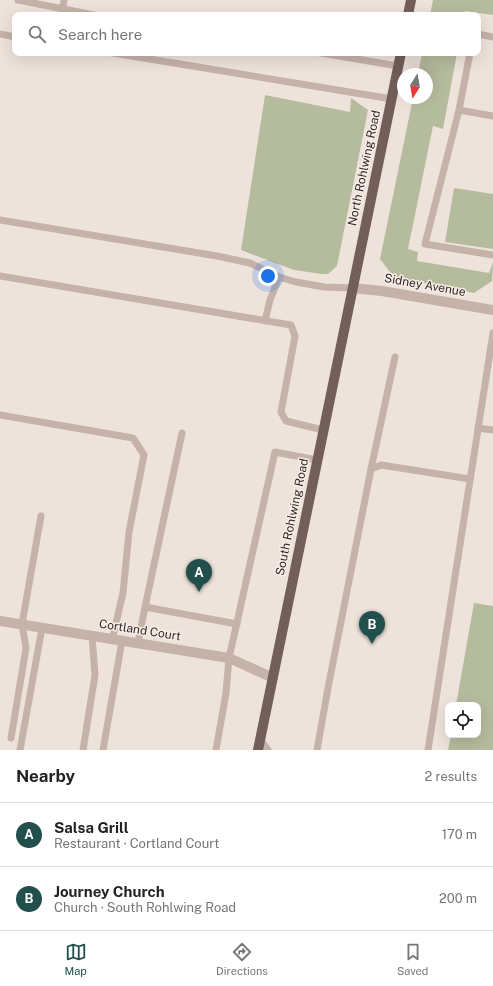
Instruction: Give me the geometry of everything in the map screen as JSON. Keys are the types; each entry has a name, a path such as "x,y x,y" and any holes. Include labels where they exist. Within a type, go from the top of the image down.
{"main road":[{"path":"409,12 411,0"},
{"name":"North Rohlwing Road","path":"352,288 400,56"},
{"name":"South Rohlwing Road","path":"258,750 352,288"}],"street":[{"name":"Sidney Avenue","path":"352,288 382,291 493,310"},
{"name":"Cortland Court","path":"0,621 229,658 273,678"}],"lane":[{"path":"18,0 78,12"},
{"path":"63,9 64,0"},
{"path":"0,34 12,36"},
{"path":"481,35 493,37"},
{"path":"133,56 392,98"},
{"path":"339,56 398,66"},
{"path":"469,56 459,110 425,244 493,255"},
{"path":"459,110 493,116"},
{"path":"0,220 250,263 279,277 296,282 324,287 352,288"},
{"path":"0,276 291,325 295,336 281,412 286,421 323,430"},
{"path":"265,321 270,300 279,277"},
{"path":"428,750 493,333"},
{"path":"317,750 371,469 395,357"},
{"path":"0,415 133,438 144,455 129,532 123,593 103,750"},
{"path":"478,428 493,430"},
{"path":"138,643 182,433"},
{"path":"216,750 226,693 229,658 275,452 317,460"},
{"path":"371,469 381,465 470,479"},
{"path":"11,738 26,648 22,624 41,516"},
{"path":"145,607 237,624"},
{"path":"20,750 42,628"},
{"path":"83,750 95,675 92,636"},
{"path":"260,739 268,750"}],"green space":[{"path":"433,0 493,0 493,15 481,13 481,12 465,11 431,12"},
{"path":"421,56 456,56 443,129 433,126 408,249 418,252 417,261 489,273 493,262 492,281 474,293 394,277 380,259 412,104 433,104 433,68 419,68"},
{"path":"265,95 350,112 351,98 368,110 337,266 328,274 294,270 241,250"},
{"path":"454,188 493,194 493,249 445,242"},
{"path":"474,603 493,606 493,750 448,750 450,738 481,738 481,702 457,702"}],"place":[{"name":"Salsa Grill","path":"199,592"},
{"name":"Journey Church","path":"372,644"}]}
